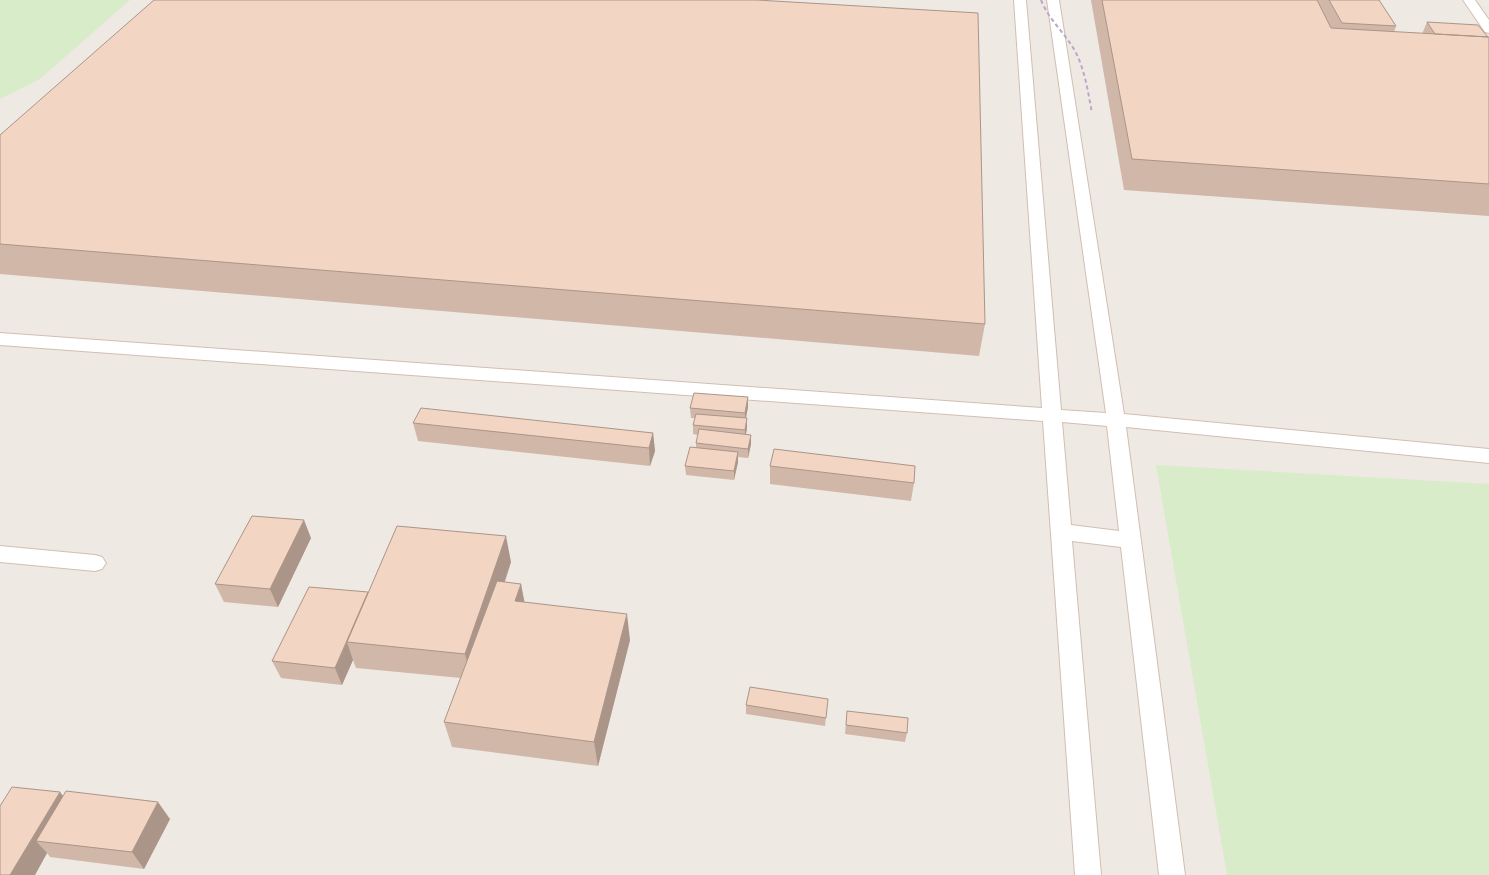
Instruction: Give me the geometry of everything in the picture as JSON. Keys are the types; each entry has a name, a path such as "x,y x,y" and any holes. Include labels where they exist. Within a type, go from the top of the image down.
{"lane":[{"path":"1020,0 1054,417 1088,875"},
{"path":"1053,0 1116,420 1172,875"},
{"path":"1469,0 1485,18 1489,29"},
{"path":"0,339 1054,417 1116,420 1489,456"},
{"path":"1062,532 1130,540"},
{"path":"0,554 95,563"}],"shaded area":[{"path":"0,0 1489,0 1489,875 0,875"}],"green space":[{"path":"0,0 130,0 40,79 0,99"},
{"path":"1156,465 1489,484 1489,875 1227,875"}],"building":[{"path":"154,0 757,0 978,13 985,324 0,244 0,135"},
{"path":"1102,0 1317,0 1331,28 1489,37 1489,184 1132,159"},
{"path":"1329,0 1379,0 1396,26 1342,23"},
{"path":"1427,22 1478,25 1488,37 1435,34"},
{"path":"694,393 748,397 745,413 690,408"},
{"path":"421,408 653,433 649,448 413,423"},
{"path":"696,414 747,418 745,430 693,425"},
{"path":"699,429 751,435 748,449 696,443"},
{"path":"690,447 738,452 734,471 685,466"},
{"path":"774,449 915,466 914,483 770,466"},
{"path":"252,516 304,520 270,589 215,584"},
{"path":"397,526 506,536 465,654 347,642"},
{"path":"497,581 521,584 515,601 627,614 594,742 444,722"},
{"path":"309,587 368,592 335,668 272,661"},
{"path":"750,687 828,699 826,718 746,705"},
{"path":"847,711 908,718 907,733 846,725"},
{"path":"12,787 60,792 10,875 0,875 0,806"},
{"path":"66,791 158,802 132,852 36,841"}],"railway":[{"path":"1041,0 1048,14 1075,51 1086,81 1092,113"}]}
